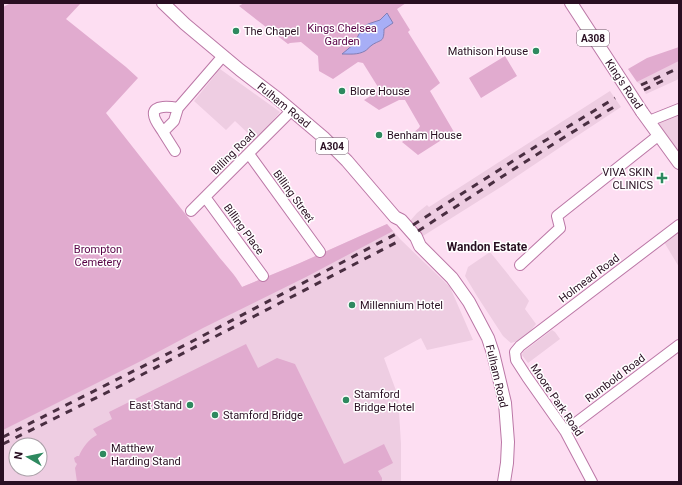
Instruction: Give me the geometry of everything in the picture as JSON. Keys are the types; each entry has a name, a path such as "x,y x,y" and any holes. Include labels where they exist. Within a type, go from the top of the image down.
{"main road":[{"name":"Fulham Road","path":"163,3 223,56 292,110 323,137 347,161 395,218 395,225 411,243 420,246 452,278 469,302 488,338 493,353 505,403 508,442 504,482"},
{"name":"King's Road","path":"571,3 679,164"}],"street":[{"path":"163,132 174,121 178,108 223,56"},
{"path":"175,151 154,116 154,112 155,110 164,106 178,108"},
{"path":"646,116 679,109"},
{"name":"Billing Road","path":"191,211 292,110"},
{"path":"520,265 560,228 557,216 659,135"},
{"name":"Billing Street","path":"249,154 320,252"},
{"name":"Billing Place","path":"205,197 263,276"},
{"name":"Holmead Road","path":"515,352 520,346 679,225"},
{"name":"Rumbold Road","path":"565,431 679,345"},
{"name":"Moore Park Road","path":"515,352 516,360 565,431 592,482"}],"shaded area":[{"path":"679,61 679,79 646,94 641,85 637,82"},
{"path":"220,69 280,112 253,144 252,137 235,121 226,130 194,101"},
{"path":"610,91 621,107 504,185 423,236 410,221 427,205 429,207"},
{"path":"679,104 679,153 657,121 661,110"},
{"path":"387,224 401,240 450,287 473,340 427,350 421,338 384,358 398,396 401,444 401,482 5,482 3,479 3,410 241,285 242,287"},
{"path":"679,230 679,267 664,242"},
{"path":"490,252 529,301 525,309 536,324 524,339 511,343 503,336 465,276 468,267"},
{"path":"552,330 560,339 528,363 522,355 523,352"}],"green space":[{"name":"Brompton Cemetery","path":"11,3 81,3 66,19 138,78 106,113 233,273 242,287 387,224 393,231 306,277 3,430 3,7"},
{"name":"Kings Chelsea Garden","path":"244,3 406,3 397,9 410,30 408,32 440,83 430,91 454,132 418,155 402,142 420,126 405,100 399,100 379,110 364,100 377,92 378,87 363,63 358,62 333,79 319,71 318,56 301,42 288,44 239,6"},
{"path":"679,47 679,61 637,82 628,69 647,58"},
{"path":"505,56 517,76 481,98 469,78"},
{"name":"Stamford Bridge","path":"246,344 258,368 277,358 295,364 344,464 384,444 393,463 378,471 382,478 382,482 77,482 75,468 77,464 74,458 79,456 86,444 97,435 93,429 112,419 109,412"}],"water":[{"path":"387,13 393,23 384,29 383,39 372,45 366,51 354,54 342,54 354,44 362,28 368,24 380,20"}],"railway":[{"path":"641,85 679,68"},
{"path":"644,90 666,79"},
{"path":"413,225 615,98"},
{"path":"418,231 543,150 619,104"},
{"path":"3,437 189,343 396,234"},
{"path":"3,444 124,384 401,240"}],"place":[{"name":"The Chapel","path":"236,31"},
{"name":"Mathison House","path":"536,51"},
{"name":"Blore House","path":"342,91"},
{"name":"Benham House","path":"379,135"},
{"name":"VIVA SKIN CLINICS","path":"662,178"},
{"name":"Millennium Hotel","path":"352,305"},
{"name":"Stamford Bridge Hotel","path":"346,400"},
{"name":"East Stand","path":"190,405"},
{"name":"Stamford Bridge","path":"215,415"},
{"name":"Matthew Harding Stand","path":"103,454"}],"district":[{"name":"Wandon Estate","path":"487,247"}]}
